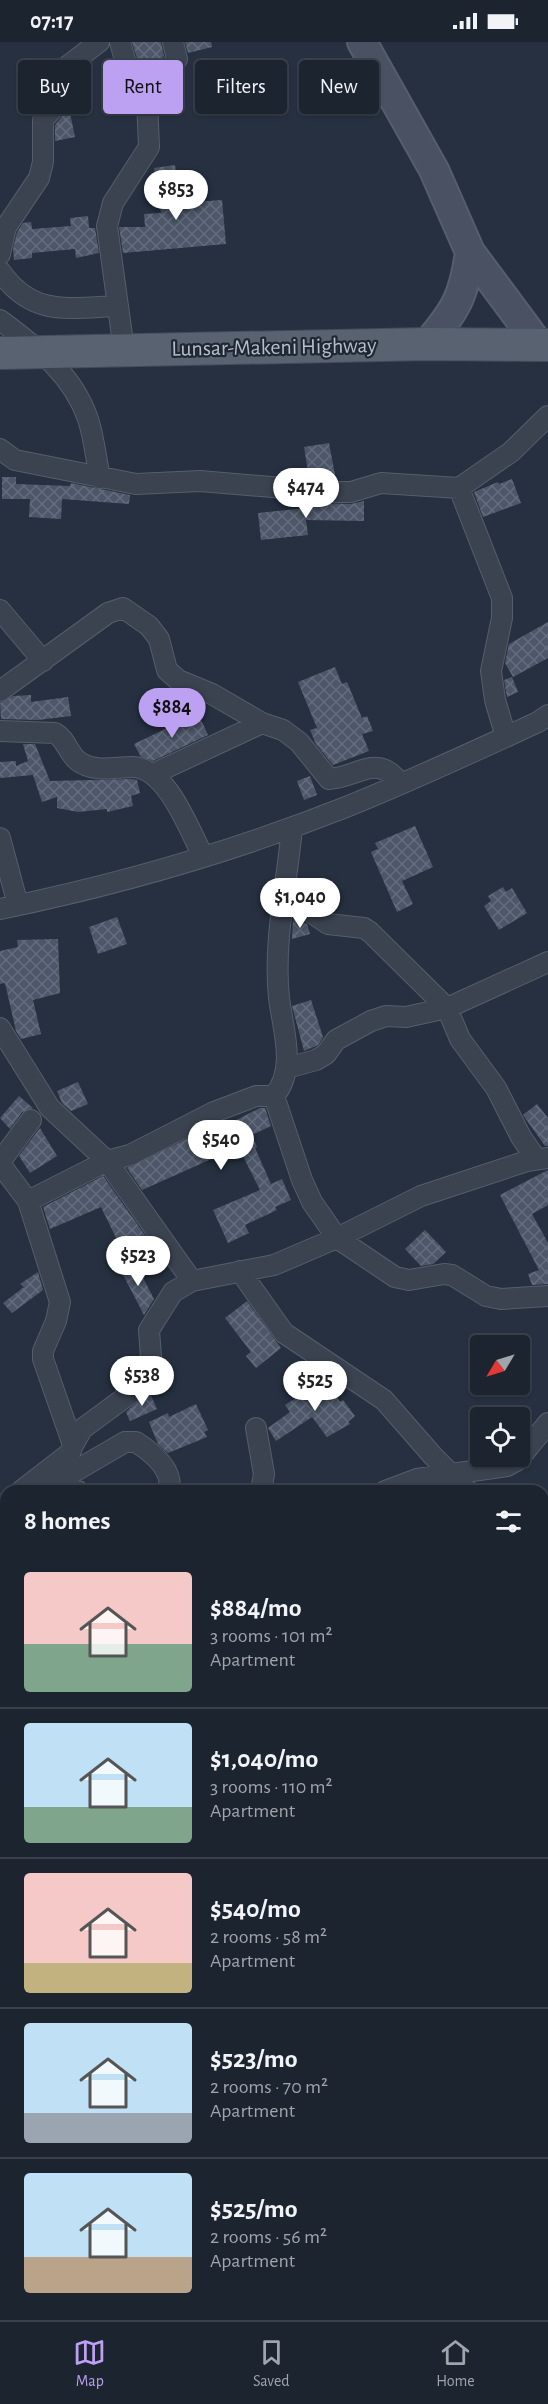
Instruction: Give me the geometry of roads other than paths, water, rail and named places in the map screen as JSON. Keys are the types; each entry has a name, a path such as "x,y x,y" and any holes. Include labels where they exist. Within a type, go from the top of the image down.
{"main road":[{"path":"362,42 434,170 470,252 543,345"},
{"path":"427,344 450,316 465,287 470,252"},
{"name":"Lunsar-Makeni Highway","path":"0,353 427,344 543,345"}],"street":[{"path":"0,254 6,227 39,178 44,162 42,128 45,116 57,104 57,74 99,42"},
{"path":"120,42 125,60"},
{"path":"173,42 176,60"},
{"path":"124,350 108,226 113,204 149,147 148,114"},
{"path":"0,272 9,285 38,305 73,308 117,306"},
{"path":"0,320 43,353 73,387 88,419 100,478"},
{"path":"0,449 15,460 136,484 200,481 332,492 351,492 381,483 459,488 511,452 548,416"},
{"path":"459,488 502,598 502,618 491,671 495,700 506,737"},
{"path":"0,691 108,613 123,608 149,626 159,639 167,670 173,675 262,723 283,730 299,742 329,779 372,767 384,768 392,773 400,784"},
{"path":"0,610 43,661"},
{"path":"0,838 9,907 203,856 292,828 400,784 506,737 548,715"},
{"path":"153,774 262,723"},
{"path":"0,731 55,734 62,737 78,761 110,771 142,768 153,774 165,785 203,856"},
{"path":"292,828 285,903 276,961 287,1068 274,1096 302,1180 312,1202 337,1238 395,1277 409,1280 444,1274 452,1275 486,1296 501,1299 548,1296"},
{"path":"29,1485 70,1453 82,1429 135,1390 151,1358 149,1330 173,1292 192,1281 274,1265 337,1238 421,1196 542,1158 521,1137 496,1088 460,1039 447,1008 364,928 328,924 309,911 285,903"},
{"path":"287,1068 316,1060 326,1054 336,1041 371,1021 386,1016 406,1017 447,1008 548,962"},
{"path":"0,1028 50,1108 107,1161 192,1281"},
{"path":"28,1201 107,1161 130,1155 225,1108 256,1096 274,1096"},
{"path":"31,1120 3,1158 1,1165 28,1201 60,1302 56,1321 43,1351 43,1359 73,1445"},
{"path":"240,1271 284,1334 384,1400 462,1485"},
{"path":"401,1485 417,1479 490,1470 518,1460 548,1423"},
{"path":"256,1428 264,1474 262,1485"},
{"path":"51,1485 125,1442 136,1442 168,1471 170,1485"}]}
